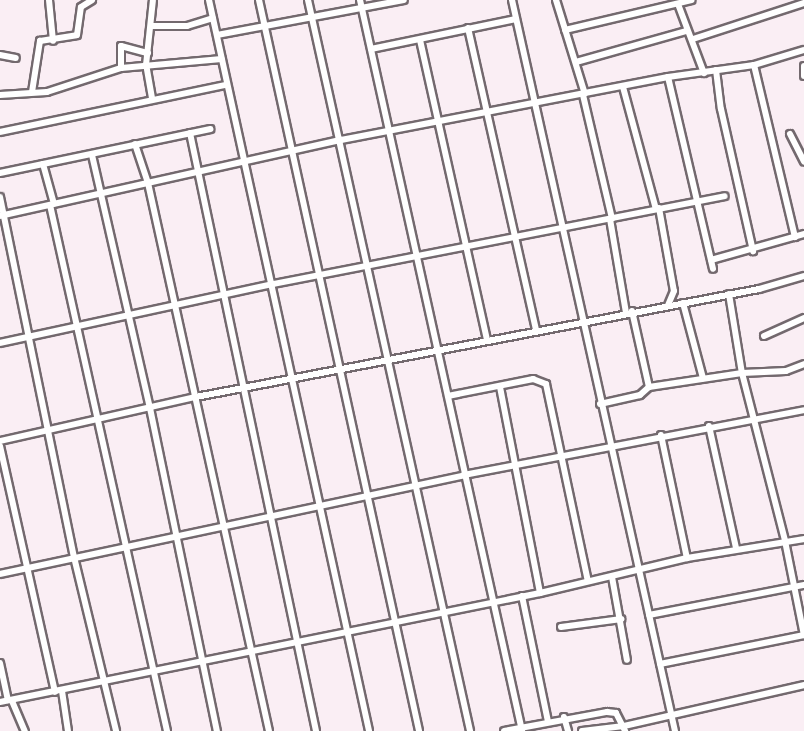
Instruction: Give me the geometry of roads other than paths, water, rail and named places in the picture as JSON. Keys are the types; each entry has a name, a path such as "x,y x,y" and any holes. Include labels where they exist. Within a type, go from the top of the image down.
{"street":[{"path":"49,0 52,41"},
{"path":"32,92 40,40 52,41 78,35 81,7 92,0"},
{"path":"152,98 146,65 153,0"},
{"path":"209,0 222,59 225,85 273,284 369,731"},
{"path":"258,0 321,275 366,495 419,731"},
{"path":"308,0 341,140 470,731"},
{"path":"360,0 391,130 416,257 521,729"},
{"path":"217,35 404,0"},
{"path":"512,0 609,447 675,731"},
{"path":"565,30 669,2 678,4 692,0"},
{"path":"559,1 584,95 629,312 649,387"},
{"path":"693,39 804,3"},
{"path":"678,4 686,31 693,39 704,73"},
{"path":"151,26 187,26 213,18"},
{"path":"371,49 516,19"},
{"path":"468,28 513,237 536,330"},
{"path":"576,62 686,31"},
{"path":"420,40 486,340"},
{"path":"121,68 121,46 148,53"},
{"path":"2,215 341,140 485,112 536,105 668,77 754,65 804,50"},
{"path":"0,55 16,58"},
{"path":"0,95 46,92 121,68 222,59"},
{"path":"754,65 795,237"},
{"path":"804,66 804,76"},
{"path":"716,70 721,109 753,251"},
{"path":"668,77 713,269"},
{"path":"0,132 152,98 225,85"},
{"path":"623,87 658,209 674,291 668,305"},
{"path":"0,173 210,129"},
{"path":"190,133 316,731"},
{"path":"790,134 804,162"},
{"path":"135,144 148,183 269,731"},
{"path":"92,155 150,408 217,731"},
{"path":"43,164 167,731"},
{"path":"0,343 129,317 273,284 416,257 560,226 611,219 724,196"},
{"path":"0,197 75,557 116,731"},
{"path":"711,260 753,251 804,234"},
{"path":"0,441 196,397 292,381 436,349 729,294 804,276"},
{"path":"660,664 804,635 756,418 742,373 729,294"},
{"path":"683,303 704,378"},
{"path":"764,336 804,318"},
{"path":"600,404 640,395 649,387 742,373 786,371 804,364"},
{"path":"448,396 533,379 546,384 588,581"},
{"path":"500,387 513,465 540,593"},
{"path":"0,574 464,474 561,457 661,435 804,410"},
{"path":"709,426 736,548"},
{"path":"661,435 687,558"},
{"path":"0,446 27,568 68,731"},
{"path":"0,702 155,673 491,601 540,593 736,548 804,539"},
{"path":"612,577 627,660"},
{"path":"649,615 804,585"},
{"path":"522,596 548,722"},
{"path":"561,627 621,619"},
{"path":"0,663 10,701 26,731"},
{"path":"582,731 625,728 670,713 804,685"},
{"path":"504,731 521,729 564,717 611,712 625,728"},
{"path":"564,717 568,731"}]}
